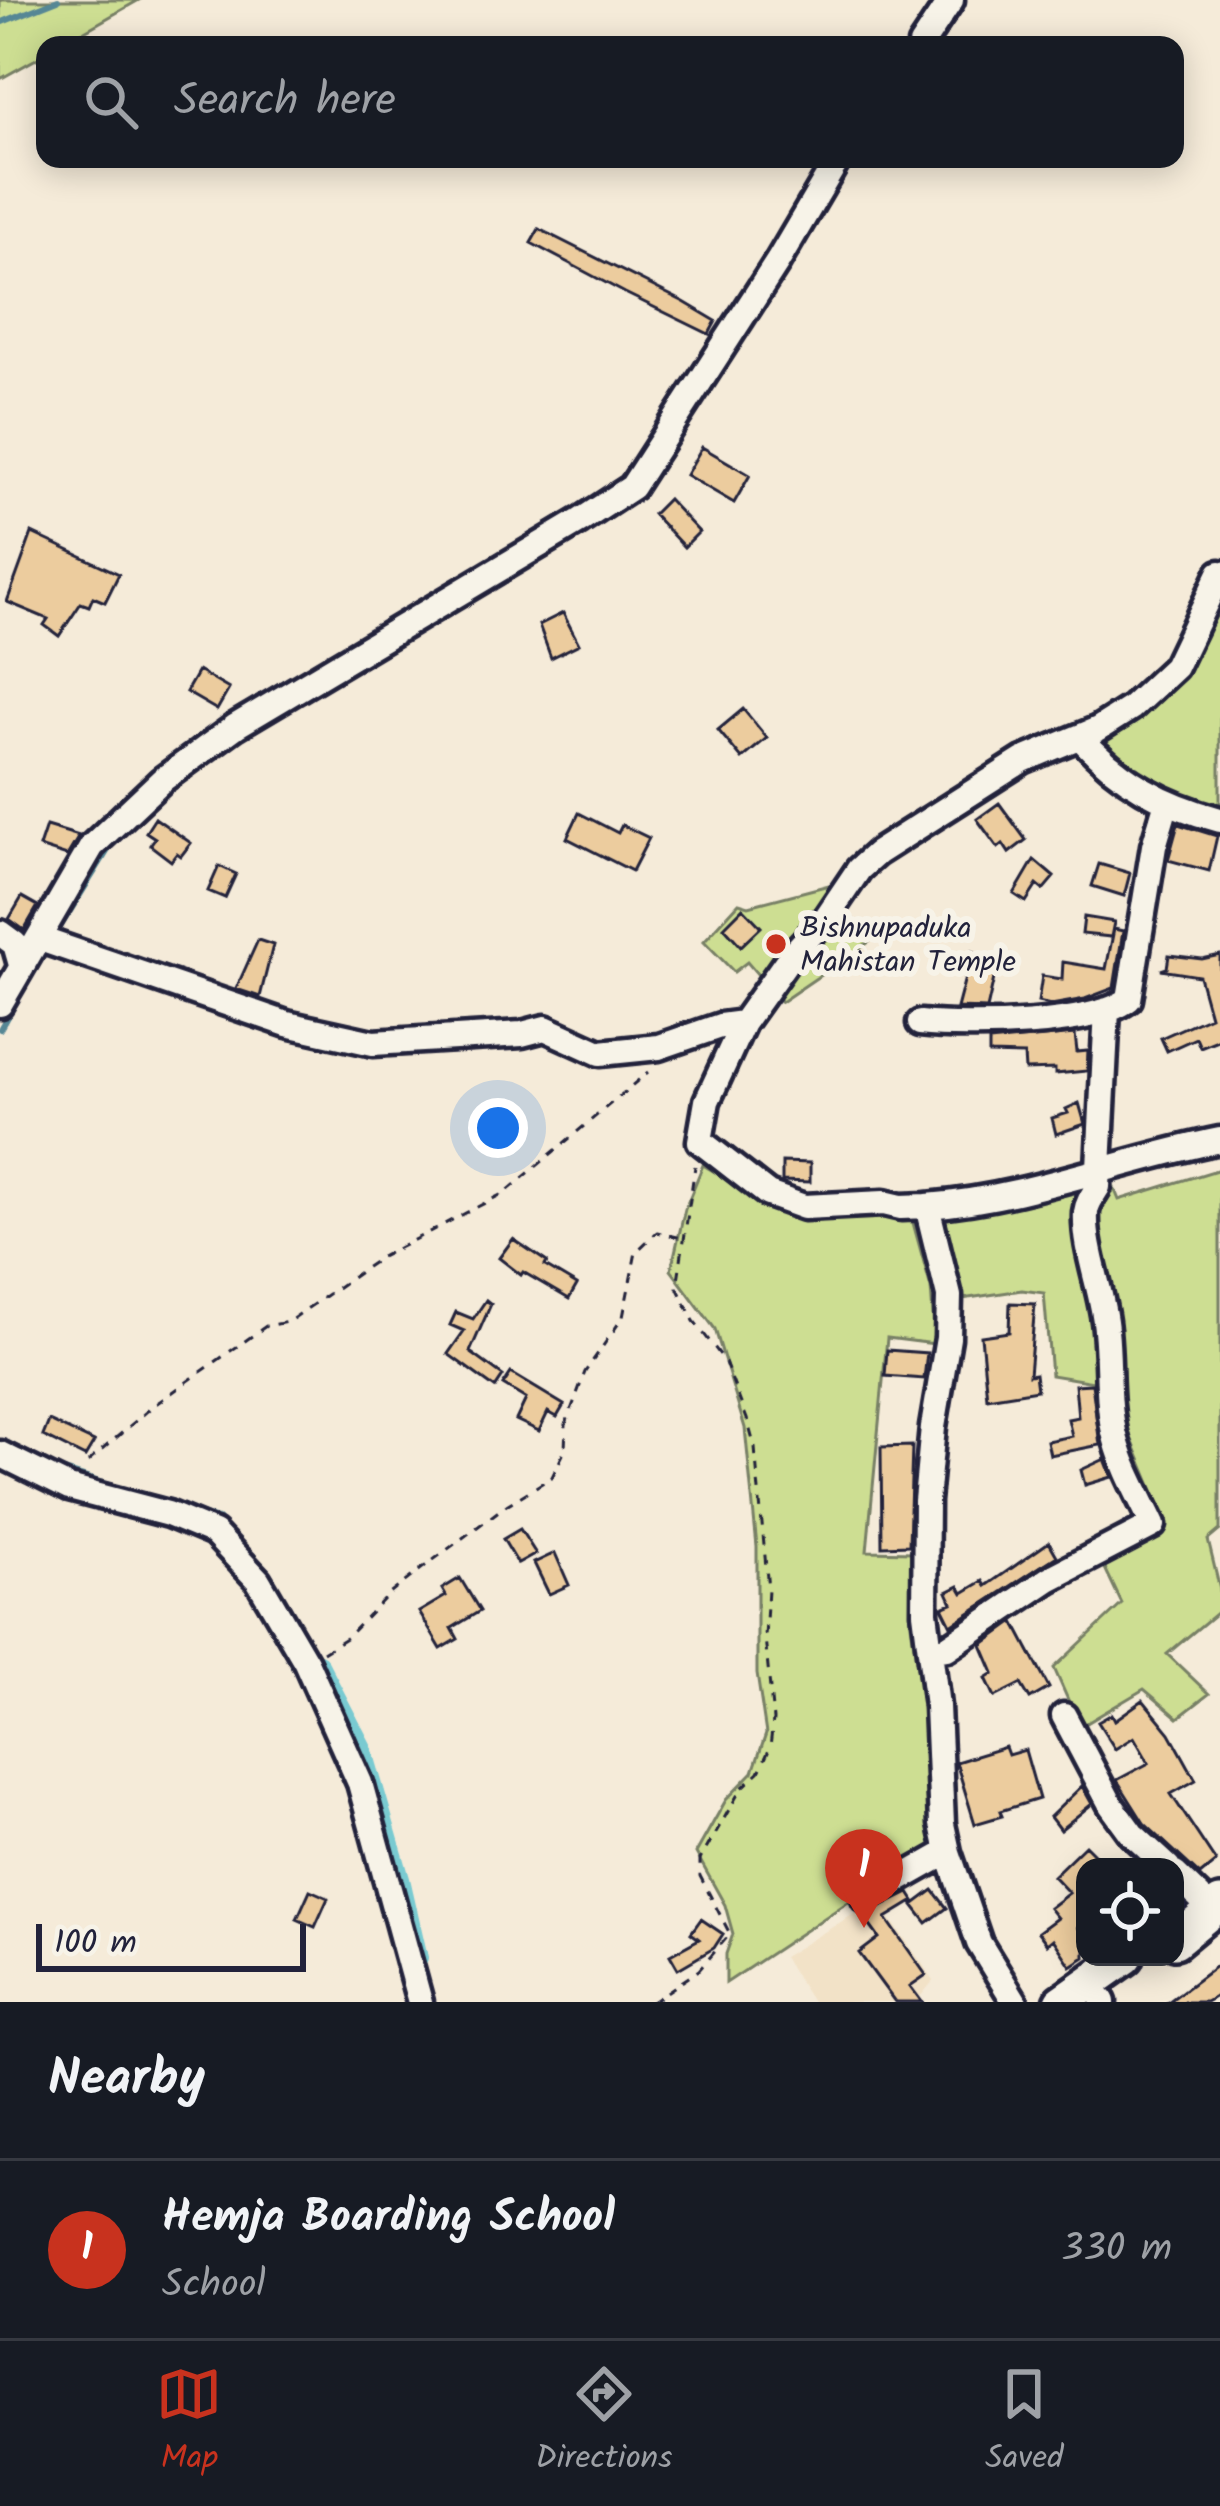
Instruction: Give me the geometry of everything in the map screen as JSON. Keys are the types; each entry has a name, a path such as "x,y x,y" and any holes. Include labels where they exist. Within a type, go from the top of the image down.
{"highway":[{"path":"1062,2002 1113,1966"},
{"path":"1102,2001 1145,1966"}],"street":[{"path":"927,36 950,0"},
{"path":"0,1004 92,846 193,755 632,487 833,168"},
{"path":"1220,573 1174,667 1131,708 1080,737 1023,760 859,869 730,1044 707,1101 700,1141 768,1194 804,1207 884,1202 902,1207 988,1201 1220,1140"},
{"path":"1080,737 1106,766 1168,802 1220,820"},
{"path":"920,1023 994,1026 1107,1010 1129,999 1154,846 1168,802"},
{"path":"0,933 15,944 21,965"},
{"path":"40,939 286,1024 373,1043 522,1034 545,1028 600,1053 674,1042 743,1023"},
{"path":"930,1651 947,1648 1049,1580 1154,1525 1117,1443 1107,1395 1107,1334 1089,1247 1086,1207 1098,1187 1107,1010"},
{"path":"927,1206 949,1296 948,1338 926,1501 925,1612 948,1852 973,1928 1015,2002"},
{"path":"0,1454 69,1488 168,1514 214,1532 258,1580 306,1662 360,1783 420,2002"},
{"path":"1064,1716 1112,1805 1132,1834 1158,1858"},
{"path":"865,1899 948,1852"},
{"path":"1196,1913 1220,1931"}],"path":[{"path":"88,1462 153,1406 266,1326 288,1322 381,1257 506,1192 655,1066 674,1042"},
{"path":"652,2002 699,1970 730,1934 700,1876 700,1860 741,1789 759,1772 770,1748 772,1720 766,1656 768,1589 755,1448 724,1360 694,1321 676,1287 700,1141"},
{"path":"306,1662 347,1637 420,1570 552,1477 565,1450 566,1424 585,1372 623,1317 636,1252 657,1232 682,1238"}],"shaded area":[{"path":"877,1900 934,1980 916,2002 812,2002 783,1957"}],"green space":[{"path":"0,0 139,0 76,36 36,36 36,59 0,79"},
{"path":"1220,584 1220,811 1137,775 1100,739 1156,699"},
{"path":"829,885 869,942 781,1002 747,962 734,972 704,941 739,903 749,906"},
{"path":"703,1165 771,1205 912,1219 931,1288 935,1344 887,1338 867,1551 913,1552 911,1624 936,1844 726,1983 726,1954 733,1934 725,1905 696,1853 726,1800 753,1772 766,1734 757,1674 757,1547 745,1428 715,1329 671,1270 685,1209"},
{"path":"1105,1166 1119,1200 1220,1169 1220,1530 1208,1540 1220,1610 1167,1654 1209,1694 1178,1718 1144,1689 1080,1727 1054,1668 1122,1604 1103,1564 1167,1524 1125,1423 1118,1386 1051,1375 1044,1293 1022,1290 962,1299 943,1219 995,1197"}],"building":[{"path":"539,229 716,321 709,334 531,243"},
{"path":"702,447 750,475 734,503 686,475"},
{"path":"668,499 699,532 684,547 653,514"},
{"path":"32,533 119,574 105,602 93,597 89,606 81,603 59,636 44,625 48,619 7,602"},
{"path":"563,613 579,644 551,658 539,625"},
{"path":"198,671 229,689 217,710 186,692"},
{"path":"743,709 767,738 742,759 718,730"},
{"path":"999,803 1026,840 1009,853 1003,844 998,848 977,819"},
{"path":"579,813 618,833 622,825 649,838 632,871 567,838"},
{"path":"155,818 191,843 181,856 177,853 171,861 150,845 155,838 146,832"},
{"path":"1178,824 1217,836 1209,871 1168,860"},
{"path":"46,826 79,836 67,856 39,847"},
{"path":"1034,860 1054,877 1043,890 1037,885 1026,902 1014,894"},
{"path":"1099,864 1130,873 1124,896 1092,886"},
{"path":"219,866 236,874 225,898 208,891"},
{"path":"22,897 38,906 24,930 9,919"},
{"path":"743,908 761,927 741,946 724,927"},
{"path":"1084,917 1114,922 1111,937 1082,934"},
{"path":"1114,929 1123,931 1114,988 1085,999 1051,1005 1038,1002 1042,976 1062,979 1063,962 1106,969"},
{"path":"258,940 273,945 260,997 236,989"},
{"path":"972,951 998,961 987,1009 957,1008"},
{"path":"1169,955 1202,959 1220,955 1220,1039 1200,1047 1196,1038 1167,1051 1161,1038 1210,1016 1199,976 1161,970 1167,968"},
{"path":"1075,1034 1077,1052 1088,1051 1087,1071 1025,1070 1024,1055 989,1054 989,1042"},
{"path":"1079,1103 1085,1124 1056,1134 1052,1118"},
{"path":"782,1162 810,1163 810,1182 782,1181"},
{"path":"513,1239 577,1285 569,1299 499,1258"},
{"path":"486,1300 491,1304 470,1352 503,1376 495,1388 448,1354 464,1331 450,1325 456,1312 473,1319"},
{"path":"1010,1303 1035,1304 1029,1375 1035,1374 1037,1390 987,1398 981,1336 1009,1332"},
{"path":"887,1350 927,1353 924,1379 885,1376"},
{"path":"511,1373 564,1405 557,1417 548,1412 539,1431 516,1420 526,1399 503,1385"},
{"path":"1092,1384 1100,1445 1050,1455 1047,1441 1072,1436 1068,1419 1078,1417 1075,1385"},
{"path":"49,1421 94,1442 85,1457 43,1436"},
{"path":"912,1446 909,1545 882,1546 881,1447"},
{"path":"1105,1459 1112,1477 1085,1485 1081,1470"},
{"path":"520,1529 536,1554 518,1564 503,1539"},
{"path":"1049,1542 1057,1556 951,1625 942,1607 952,1603 947,1592 959,1586 963,1593 983,1581 986,1586"},
{"path":"555,1553 569,1585 549,1594 534,1563"},
{"path":"460,1578 480,1611 452,1628 458,1639 441,1649 419,1612 446,1596 442,1589"},
{"path":"1014,1622 1049,1688 1030,1699 1021,1684 995,1697 986,1678 994,1673 982,1645"},
{"path":"1143,1700 1170,1733 1196,1780 1171,1794 1216,1862 1200,1875 1144,1823 1117,1780 1149,1763 1134,1737 1115,1749 1098,1722 1112,1714 1115,1720"},
{"path":"1005,1747 1008,1755 1025,1750 1039,1799 975,1824 956,1762"},
{"path":"1082,1786 1092,1804 1060,1830 1050,1817"},
{"path":"1085,1845 1098,1858 1076,1858 1076,1963 1071,1966 1053,1939 1047,1944 1038,1932 1057,1918 1049,1908 1069,1893 1053,1876"},
{"path":"310,1890 328,1898 315,1927 297,1919"},
{"path":"933,1890 947,1908 927,1923 913,1905"},
{"path":"909,1893 914,1901 886,1918 926,1975 910,1986 922,2002 895,2002 859,1953 879,1938 863,1916"},
{"path":"701,1919 723,1934 714,1948 678,1969 670,1955 699,1939 691,1933"},
{"path":"1220,1963 1220,1994 1206,2002 1168,2002"}],"waterway":[{"path":"0,23 58,0"},
{"path":"59,929 115,839"},
{"path":"0,1029 43,954"},
{"path":"52,1467 218,1519 269,1576"},
{"path":"319,1663 363,1748 419,1958"}],"place":[{"name":"Bishnupaduka Mahistan Temple","path":"776,944"},
{"name":"Hemja Boarding School","path":"864,1928"}]}
